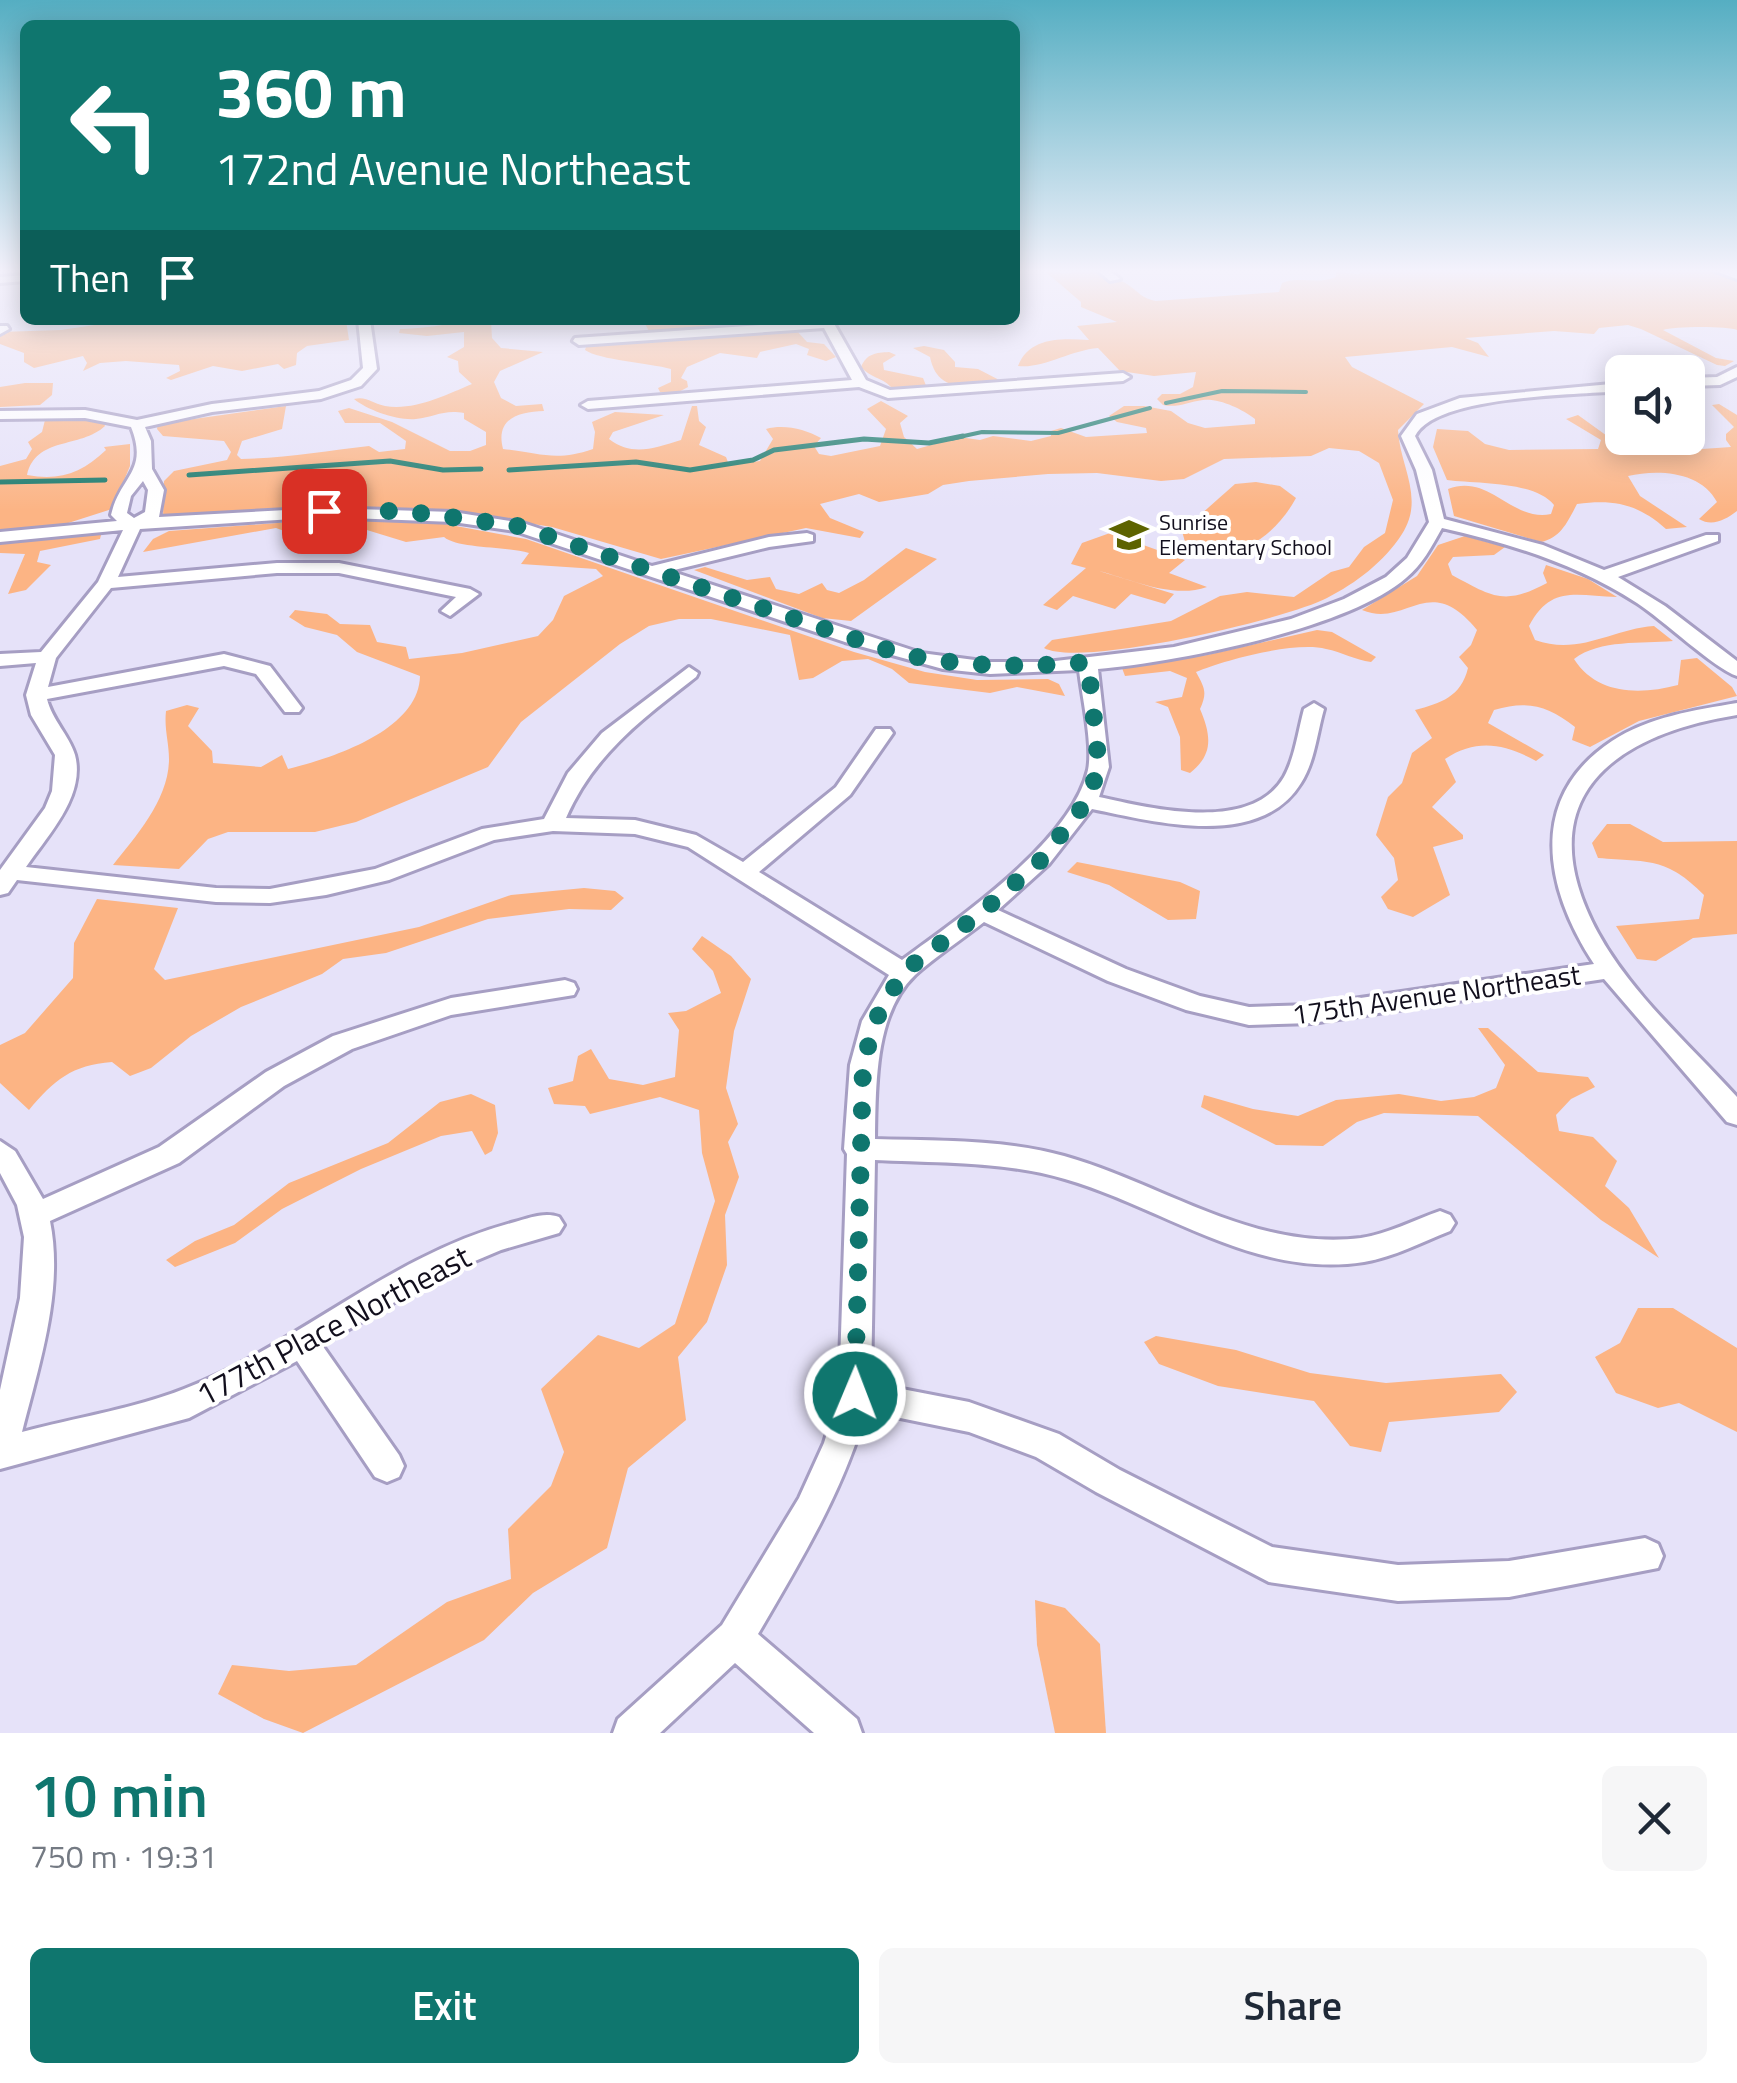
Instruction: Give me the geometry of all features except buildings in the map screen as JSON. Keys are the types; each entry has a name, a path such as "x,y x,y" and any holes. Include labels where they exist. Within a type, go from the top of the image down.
{"street":[{"path":"0,415 80,414 137,424 212,408 331,397 356,383 370,369 368,350"},
{"path":"843,350 861,383"},
{"path":"1720,382 1737,371"},
{"path":"588,404 861,383 888,394 1123,377"},
{"path":"1705,382 1737,383"},
{"path":"0,537 302,511 404,511 460,516 518,526 914,656 973,666 1088,662 1205,646 1312,619 1395,579 1419,556 1437,522 1424,470 1408,436 1416,420 1460,402 1605,389"},
{"path":"5,880 56,808 66,774 65,755 42,717 36,695 47,657 106,583 134,525 153,514 156,490 144,469 144,441 137,424"},
{"path":"134,525 119,514 123,496 144,469"},
{"path":"1437,522 1527,545 1603,576 1633,592 1737,670"},
{"path":"651,570 769,542 808,538"},
{"path":"1603,576 1712,538"},
{"path":"106,583 277,568 339,568 470,594 450,611"},
{"path":"0,660 47,657"},
{"path":"36,695 224,660 263,670 292,708"},
{"path":"632,1733 734,1638 811,1510 840,1444 855,1394 858,1149 863,1065 875,1021 903,972 982,912 1041,860 1087,801 1099,767 1088,662"},
{"path":"554,824 577,770 608,735 689,673"},
{"path":"1737,708 1661,725 1632,738 1588,771 1562,821 1564,877 1590,939 1610,970 1737,1115"},
{"path":"1087,801 1172,819 1210,820 1258,808 1291,785 1314,709"},
{"path":"746,871 843,791 883,733"},
{"path":"5,880 270,896 381,875 490,834 554,824 636,827 696,842 903,972"},
{"name":"175th Avenue Northeast","path":"982,912 1117,974 1195,1004 1248,1016 1312,1014 1610,970"},
{"path":"35,1215 166,1157 214,1128 272,1081 332,1046 440,1008 501,995 565,989"},
{"path":"858,1149 1023,1158 1066,1167 1228,1234 1275,1248 1326,1254 1364,1250 1440,1223"},
{"path":"0,1152 35,1215 38,1267 28,1342 0,1452"},
{"name":"177th Place Northeast","path":"0,1452 188,1403 302,1342 426,1268 496,1239 550,1224"},
{"path":"302,1342 387,1466"},
{"path":"855,1394 968,1417 1047,1445 1269,1564 1398,1583 1508,1579 1645,1556"},
{"path":"734,1638 843,1733"}],"shaded area":[{"path":"16,350 301,350 297,353 296,365 284,369 278,364 242,371 213,366 171,380 166,378 180,371 179,365 126,361 100,363 83,371 87,363 83,356 34,368 24,362 24,353"},
{"path":"459,350 543,352 500,371 494,382 501,398 516,406 542,404 544,411 511,419 501,439 503,449 558,456 593,449 592,422 615,412 664,415 613,432 609,439 618,445 644,449 681,440 692,406 697,406 699,421 706,427 699,445 726,457 729,465 760,461 773,439 766,429 780,427 821,438 814,446 819,454 831,456 880,446 886,429 867,409 881,401 908,416 900,423 904,437 917,449 959,437 1031,441 1051,436 1051,431 1061,428 1086,437 1147,433 1146,428 1117,422 1109,416 1124,406 1171,411 1188,423 1205,428 1255,424 1255,419 1244,412 1216,401 1163,405 1157,399 1162,394 1180,394 1193,387 1196,372 1154,376 1120,371 1100,350 1421,350 1345,357 1352,367 1424,404 1398,430 1411,495 1409,521 1402,534 1359,579 1305,607 1139,647 1065,652 1044,648 1052,640 1171,621 1220,596 1247,592 1294,597 1331,572 1349,567 1364,547 1385,533 1393,500 1379,463 1359,451 1329,448 1311,456 1224,459 1184,479 1048,474 943,485 928,494 879,502 859,494 820,504 830,518 864,532 860,538 806,528 661,559 552,527 450,511 340,506 163,517 164,481 174,471 227,460 231,452 224,441 163,436 158,424 286,406 282,429 242,441 237,455 241,459 369,446 379,452 405,449 406,441 380,423 345,423 338,411 349,408 392,422 450,451 470,451 486,445 486,432 464,419 464,413 401,418 375,411 354,399 407,406 472,384 459,372 458,361 447,357"},
{"path":"585,350 770,350 760,352 757,358 720,353 687,367 681,378 688,387 675,394 660,392 658,388 671,382 671,369"},
{"path":"809,350 829,350 836,357 826,361 807,355"},
{"path":"917,350 944,350 955,367 978,369 1005,383 949,383 934,370 930,357"},
{"path":"1029,350 1089,350 1037,365 1018,366"},
{"path":"1463,350 1483,350 1489,357"},
{"path":"1685,350 1701,350 1734,361 1725,366"},
{"path":"889,352 896,355 883,363 884,370 923,378 927,388 891,387 861,367 869,356"},
{"path":"53,383 52,395 40,405 0,407 0,387"},
{"path":"1719,404 1737,415 1737,511 1718,521 1704,521 1699,519 1717,502 1700,484 1665,473 1628,476 1640,496 1687,527 1666,529 1635,509 1614,503 1577,504 1559,533 1541,542 1454,516 1448,489 1463,486 1476,487 1537,515 1551,514 1554,505 1545,497 1520,488 1447,480 1433,447 1437,429 1468,431 1485,444 1509,450 1598,449 1601,440 1566,419 1578,415 1605,434 1605,455 1705,455 1705,449 1731,447 1726,434 1734,427 1712,405"},
{"path":"55,417 103,421 105,426 39,454 27,475 50,477 70,473 97,458 106,450 104,447 130,444 130,466 112,509 62,525 0,530 0,466 26,459 32,449 28,442 42,432 45,420"},
{"path":"1235,484 1280,486 1296,498 1263,537 1234,551 1202,550 1185,542 1182,531"},
{"path":"330,519 434,522 526,539 854,652 925,672 977,680 1048,679 1059,684 1065,696 1017,687 990,693 909,683 892,669 868,659 842,661 813,678 799,680 790,635 711,619 679,619 649,626 620,644 521,722 488,767 356,822 315,832 228,832 208,839 179,869 113,865 150,816 168,774 166,711 187,705 199,708 188,726 212,751 213,763 261,767 282,755 288,769 370,739 405,712 416,695 420,676 357,652 337,635 305,627 289,617 295,610 327,614 340,624 370,625 377,642 406,647 409,659 462,653 538,636 553,620 564,596 603,576 596,569 521,564 529,553 519,551 460,544 444,537 406,542 357,527 315,536 295,535 276,528 143,552 153,539 169,531"},
{"path":"1110,533 1185,560 1169,573 1207,587 1167,590 1099,571 1174,594 1165,604 1131,594 1115,609 1073,596 1057,610 1043,605 1086,568 1071,564 1082,543"},
{"path":"101,535 100,539 40,551 37,562 51,565 26,590 8,594 25,554 0,553 0,542"},
{"path":"1465,536 1505,547 1494,555 1453,557 1448,564 1452,575 1489,593 1520,595 1547,583 1543,573 1546,565 1588,579 1617,597 1556,598 1537,613 1529,626 1535,640 1566,645 1654,626 1673,641 1609,645 1574,659 1595,680 1634,691 1678,685 1681,660 1697,658 1732,687 1737,696 1639,721 1590,747 1572,740 1575,727 1546,710 1517,705 1494,710 1488,723 1544,755 1536,761 1502,747 1480,746 1445,759 1456,782 1432,807 1463,839 1433,847 1450,895 1413,917 1388,909 1381,897 1398,880 1394,858 1376,835 1388,797 1402,783 1412,753 1432,738 1415,710 1441,701 1460,686 1468,668 1459,657 1471,645 1477,630 1445,604 1431,602 1392,613 1362,610 1417,576 1438,545"},
{"path":"906,548 937,559 851,621 822,618 694,570 705,567 747,580 770,577 776,589 799,594 822,583 827,590 839,593 864,580"},
{"path":"1317,630 1332,632 1376,657 1371,662 1326,649 1297,648 1242,657 1196,672 1204,690 1200,709 1208,744 1203,759 1190,773 1181,770 1180,737 1168,707 1155,702 1182,697 1187,678 1170,671 1125,676 1122,668 1207,655"},
{"path":"1607,824 1630,824 1663,842 1737,841 1737,934 1693,938 1656,961 1637,959 1616,926 1699,919 1704,895 1679,874 1656,864 1598,858 1592,843"},
{"path":"1077,862 1180,882 1200,891 1196,919 1168,920 1109,885 1067,872"},
{"path":"584,888 615,891 624,898 611,910 569,909 488,919 386,953 343,959 322,974 241,1007 191,1036 151,1068 130,1076 112,1062 75,1071 56,1082 29,1110 0,1083 0,1045 25,1033 73,978 74,943 97,899 178,908 154,969 165,980 419,927 511,895"},
{"path":"702,936 731,956 751,979 734,1031 726,1088 738,1124 728,1142 739,1177 725,1215 727,1265 707,1322 678,1357 686,1420 628,1468 607,1548 533,1593 484,1640 303,1733 264,1719 218,1694 232,1665 289,1671 356,1665 447,1602 511,1579 508,1529 551,1486 564,1452 541,1389 598,1335 639,1348 675,1324 715,1201 702,1153 699,1110 660,1097 590,1114 585,1106 554,1104 548,1088 573,1081 578,1056 591,1049 609,1079 643,1085 675,1077 679,1030 668,1013 686,1011 721,993 713,971 692,949"},
{"path":"1478,1028 1488,1028 1538,1072 1588,1077 1595,1087 1571,1099 1556,1115 1559,1131 1593,1137 1617,1161 1605,1186 1629,1208 1659,1258 1601,1220 1478,1116 1384,1113 1357,1122 1323,1146 1276,1145 1201,1107 1204,1095 1298,1116 1336,1100 1399,1094 1441,1101 1474,1097 1496,1088 1505,1065"},
{"path":"471,1094 495,1105 498,1133 492,1151 485,1155 472,1131 441,1136 361,1169 282,1209 235,1243 175,1267 166,1260 195,1241 234,1225 289,1183 388,1143 440,1102"},
{"path":"1638,1308 1673,1308 1737,1348 1737,1432 1679,1403 1658,1408 1616,1393 1595,1357 1620,1343"},
{"path":"1156,1336 1236,1350 1310,1373 1386,1383 1501,1374 1517,1392 1499,1412 1389,1422 1381,1452 1350,1446 1314,1401 1218,1386 1159,1364 1144,1342"},
{"path":"1035,1600 1065,1608 1100,1644 1106,1733 1055,1733 1037,1645"}],"waterway":[{"path":"1166,403 1222,391 1306,392"},
{"path":"950,439 982,432 1058,433 1150,408"},
{"path":"509,470 636,462 690,470 753,460 774,450 864,439 929,443 963,436"},
{"path":"189,475 390,461 443,470 481,469"},
{"path":"0,482 105,480"}],"place":[{"name":"Sunrise Elementary School","path":"1129,535"}],"route":[{"path":"324,511 404,511 518,526 897,653 947,664 1034,667 1088,662 1099,767 1087,801 1041,860 982,912 903,972 875,1021 863,1065 858,1149 855,1394"}]}
